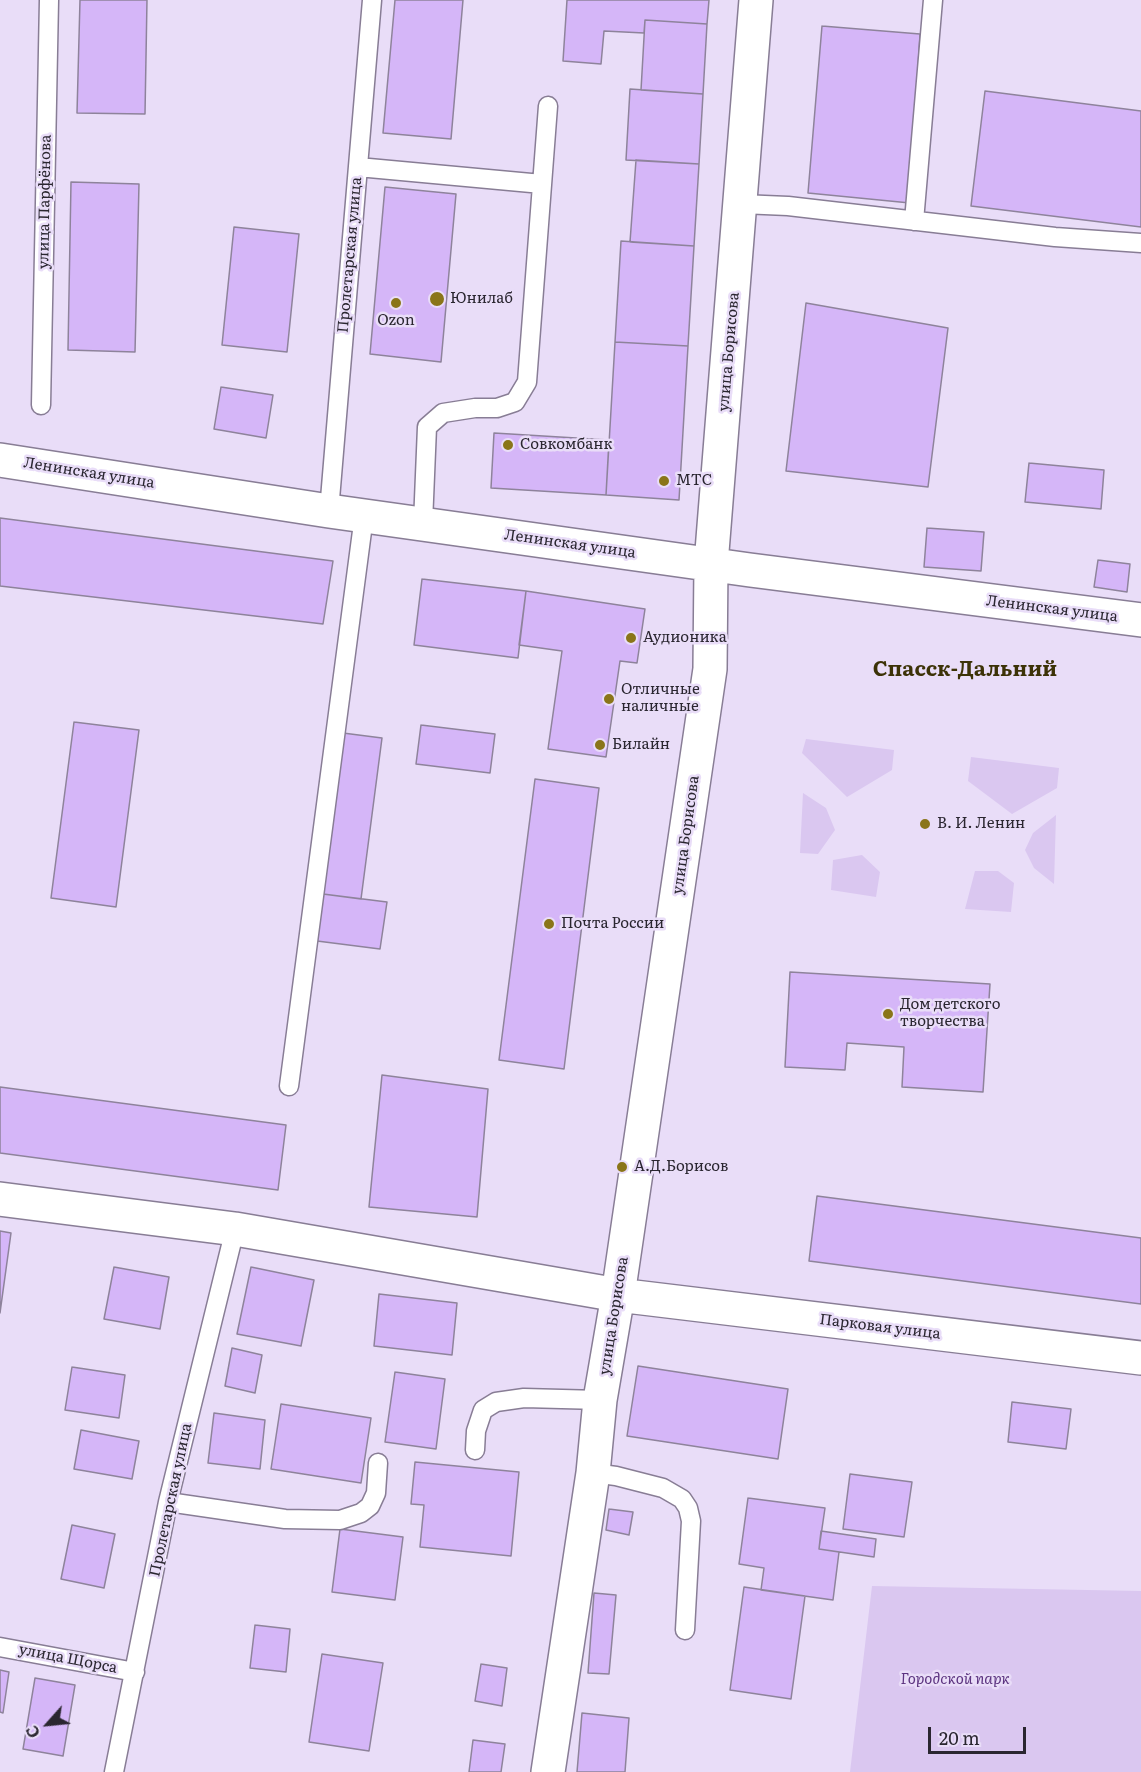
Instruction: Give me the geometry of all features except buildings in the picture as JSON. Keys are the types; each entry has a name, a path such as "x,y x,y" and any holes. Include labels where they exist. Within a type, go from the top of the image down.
{"street":[{"name":"улица Борисова","path":"548,1772 593,1473 600,1401 618,1295 710,669 711,564 756,0"},
{"name":"Ленинская улица","path":"0,460 364,516 1141,621"},
{"name":"Парковая улица","path":"0,1198 235,1230 618,1295 1141,1358"}],"lane":[{"name":"улица Парфёнова","path":"41,405 49,0"},
{"name":"Пролетарская улица","path":"329,511 372,0"},
{"path":"914,221 933,0"},
{"path":"423,523 427,427 443,413 475,408 497,408 515,402 527,382 548,106"},
{"path":"358,167 542,184"},
{"path":"741,204 788,206 1141,243"},
{"path":"289,1086 364,516"},
{"name":"Пролетарская улица","path":"114,1772 168,1502 235,1230"},
{"path":"475,1450 476,1431 483,1410 496,1402 524,1398 600,1401"},
{"path":"168,1502 285,1519 340,1520 361,1513 370,1506 376,1494 378,1463"},
{"path":"593,1473 616,1476 663,1488 682,1499 688,1508 691,1521 685,1630"},
{"name":"улица Щорса","path":"0,1647 135,1672"}],"green space":[{"path":"806,739 894,750 892,770 847,797 802,753"},
{"path":"971,757 1059,768 1057,788 1012,814 968,781"},
{"path":"803,793 826,808 835,830 818,854 800,853"},
{"path":"1056,815 1054,884 1034,868 1025,850 1033,833"},
{"path":"862,855 880,872 876,897 831,890 833,860"},
{"path":"975,871 998,871 1014,883 1011,912 965,909"},
{"name":"Городской парк","path":"872,1586 1141,1591 1141,1772 850,1772"}],"place":[{"name":"Юнилаб","path":"437,299"},
{"name":"Ozon","path":"396,303"},
{"name":"Совкомбанк","path":"508,445"},
{"name":"МТС","path":"664,481"},
{"name":"Аудионика","path":"631,638"},
{"name":"Отличные наличные","path":"609,699"},
{"name":"Билайн","path":"600,745"},
{"name":"В. И. Ленин","path":"925,824"},
{"name":"Почта России","path":"549,924"},
{"name":"Дом детского творчества","path":"888,1014"},
{"name":"А.Д.Борисов","path":"622,1167"}],"district":[{"name":"Спасск-Дальний","path":"965,670"}]}
